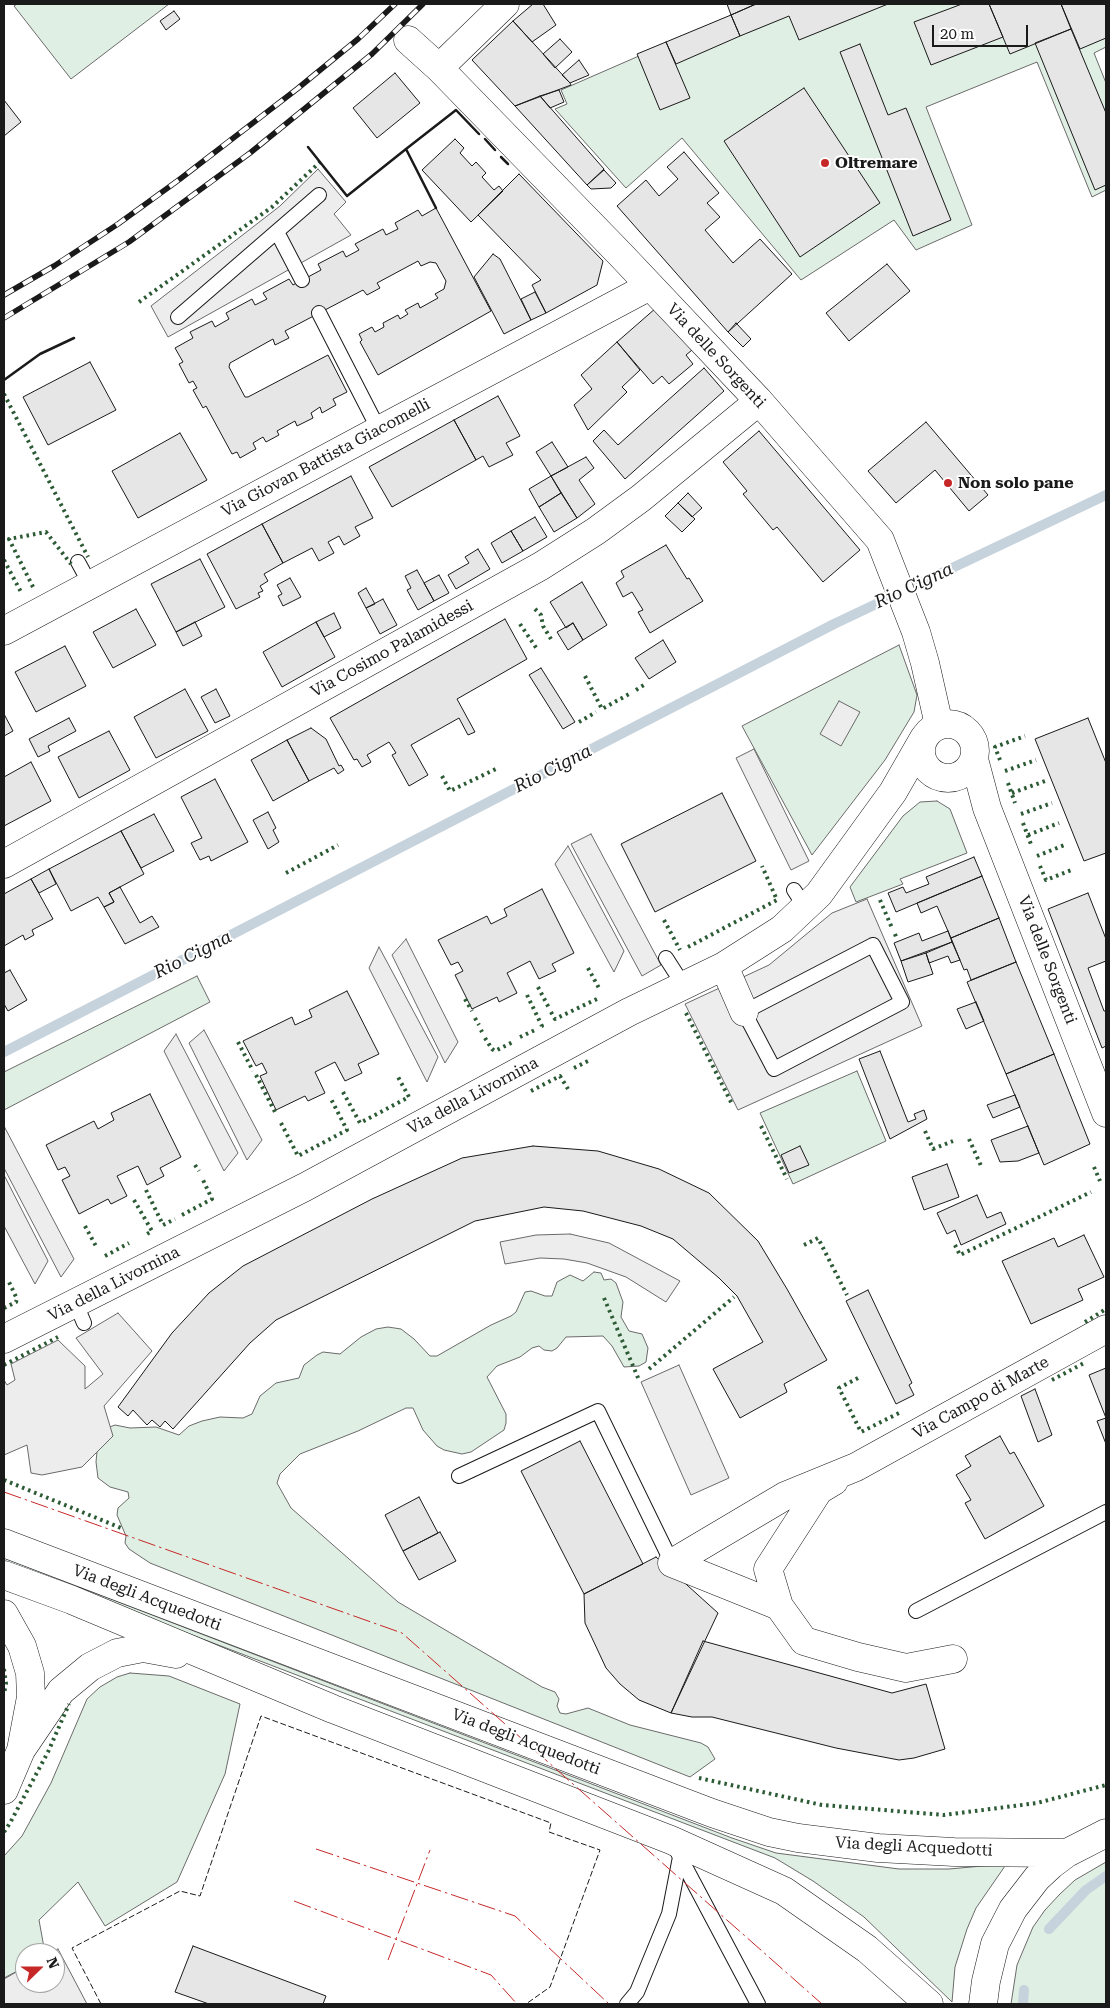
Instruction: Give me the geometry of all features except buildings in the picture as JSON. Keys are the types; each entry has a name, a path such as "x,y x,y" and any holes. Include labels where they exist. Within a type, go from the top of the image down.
{"street":[{"path":"439,68 505,4"},
{"name":"Via delle Sorgenti","path":"408,40 439,68 759,401 880,540 916,632 925,663 931,732"},
{"name":"Via Giovan Battista Giacomelli","path":"4,631 84,573 378,430 650,286"},
{"name":"Via Cosimo Palamidessi","path":"4,864 541,566 596,531 641,498 759,401"},
{"name":"Via delle Sorgenti","path":"987,808 948,778 928,770 923,762 921,746 931,732 955,725 968,732 974,745 974,759 987,808 1106,1113"},
{"name":"Via della Livornina","path":"4,1340 80,1314 305,1187 629,1012 724,966 782,929 799,899 819,894 894,792 931,732"},
{"path":"894,792 966,772 974,759"},
{"path":"724,966 744,1012"},
{"name":"Via Campo di Marte","path":"953,1659 906,1668 858,1657 804,1640 779,1606 768,1569 819,1490 856,1467 1106,1329"},
{"name":"Via Campo di Marte","path":"672,1563 786,1496 856,1467"},
{"name":"Via degli Acquedotti","path":"4,1543 712,1813 769,1832 798,1838 878,1848 954,1852 1067,1853"},
{"path":"672,1563 779,1606"},
{"name":"Via degli Acquedotti","path":"4,1575 72,1600 333,1709 784,1891 867,1949 929,2004"},
{"path":"4,1614 22,1646 30,1673 31,1697 21,1750"},
{"path":"4,1790 21,1750 61,1692 90,1667 117,1653 143,1648 215,1660"},
{"path":"983,2004 986,1981 995,1944 1013,1908 1037,1878 1067,1853 1106,1833"}],"lane":[{"path":"178,318 319,195"},
{"path":"277,232 302,280"},
{"path":"319,313 378,430"},
{"path":"873,946 902,1002 774,1069 744,1012 873,946"},
{"path":"666,958 684,986"},
{"path":"459,1476 598,1411 672,1563"},
{"path":"916,1611 1106,1512"},
{"path":"627,2004 637,1992 669,1914 676,1849"},
{"path":"676,1849 758,2004"}],"green space":[{"path":"17,4 169,4 71,79 14,6"},
{"name":"Oltremare","path":"758,4 1106,4 1106,47 1094,53 1106,83 1106,190 1092,197 1037,62 926,107 972,225 916,250 894,220 801,280 682,138 626,188 555,109 567,104 561,90"},
{"path":"899,645 917,695 914,712 885,760 812,855 742,726"},
{"path":"937,801 950,809 967,853 900,879 903,884 856,902 850,887 903,816 920,802"},
{"path":"197,976 210,1002 4,1110 4,1072"},
{"path":"857,1071 886,1141 793,1184 760,1113"},
{"path":"594,1272 601,1273 604,1280 611,1279 616,1283 623,1302 621,1317 629,1331 642,1334 648,1348 646,1362 639,1366 624,1367 612,1346 603,1336 566,1337 552,1351 544,1350 539,1346 532,1348 520,1357 497,1366 487,1377 506,1414 506,1423 504,1430 471,1452 462,1454 444,1450 437,1446 423,1430 413,1408 406,1408 358,1431 300,1454 280,1474 277,1483 291,1508 398,1602 542,1687 555,1692 559,1699 557,1706 560,1713 566,1714 588,1708 630,1725 701,1743 708,1747 715,1759 690,1777 150,1563 129,1549 125,1543 126,1536 117,1515 118,1508 129,1498 128,1492 110,1487 98,1478 96,1462 98,1441 107,1428 115,1425 130,1428 156,1427 179,1435 189,1426 202,1421 220,1417 243,1418 252,1414 260,1396 276,1383 299,1378 304,1365 317,1355 323,1352 340,1354 361,1337 376,1329 388,1327 401,1329 414,1339 430,1356 437,1356 491,1325 511,1316 516,1312 525,1292 531,1291 545,1296 552,1296 557,1282 570,1275 583,1281"},
{"path":"4,1558 732,1838 776,1853 899,1869 949,1869 1004,1864 1005,1866 976,1908 967,1929 955,1967 952,2002 864,1917 813,1881 775,1858 4,1563"},
{"path":"130,1673 169,1676 240,1704 225,1774 177,1882 105,1926 78,1882 39,1920 43,1943 15,1943 15,1972 4,1978 4,1856 22,1836 51,1783 87,1699 100,1687 117,1677"},
{"path":"1106,1862 1106,2004 1011,2004 1017,1965 1033,1927 1045,1910 1075,1880"}],"shaded area":[{"path":"318,169 346,202 334,214 351,235 168,337 151,306 280,206"},
{"path":"839,701 860,712 841,746 820,734"},
{"path":"754,749 809,861 791,870 736,758"},
{"path":"591,834 661,965 642,976 571,844"},
{"path":"568,846 624,951 614,972 555,864"},
{"path":"867,899 922,1026 738,1110 685,1004 769,965 832,913"},
{"path":"406,939 458,1042 445,1063 392,955"},
{"path":"379,947 438,1057 427,1082 369,968"},
{"path":"204,1030 262,1140 247,1160 189,1043"},
{"path":"176,1034 238,1153 224,1171 164,1051"},
{"path":"5,1128 74,1259 61,1277 4,1168"},
{"path":"4,1175 48,1261 35,1284 4,1226"},
{"path":"570,1234 609,1243 680,1281 666,1302 626,1277 587,1263 564,1259 540,1258 505,1264 500,1242 536,1235"},
{"path":"118,1313 152,1351 104,1406 113,1436 82,1467 42,1475 31,1473 27,1445 4,1455 4,1380 7,1385 15,1380 11,1364 58,1340 85,1366 85,1389 103,1374 76,1338"},
{"path":"679,1365 729,1478 691,1495 641,1382"},
{"path":"65,1962 87,2004 4,2004 4,1979 15,1973 15,1993 65,1993"}],"waterway":[{"name":"Rio Cigna","path":"4,1052 834,624 1106,495"},
{"path":"1049,1929 1086,1890 1106,1876"},
{"path":"1023,2004 1024,1990"}],"railway":[{"path":"4,295 54,266 118,224 180,179 297,89 358,39 395,4"},
{"path":"4,318 129,242 250,153 372,54 423,4"}],"hedge":[{"path":"139,302 272,207 320,162"},
{"path":"4,394 88,557"},
{"path":"33,587 9,539 46,532 71,564"},
{"path":"4,560 22,594"},
{"path":"535,609 541,615 543,626 551,639"},
{"path":"520,624 537,649"},
{"path":"585,676 602,709 631,693"},
{"path":"636,690 647,683"},
{"path":"579,722 596,712"},
{"path":"1000,760 995,747 1025,736"},
{"path":"1005,771 1036,760"},
{"path":"442,776 450,791 498,768"},
{"path":"1012,793 1045,781"},
{"path":"1008,783 1015,803"},
{"path":"1021,814 1052,803"},
{"path":"1023,823 1032,847"},
{"path":"1028,835 1059,823"},
{"path":"1037,856 1067,844"},
{"path":"286,873 338,845"},
{"path":"688,947 777,900 762,866"},
{"path":"1040,866 1046,880 1074,869"},
{"path":"880,900 892,928"},
{"path":"664,920 680,950"},
{"path":"895,934 897,940"},
{"path":"588,968 600,990"},
{"path":"538,987 549,1008"},
{"path":"527,995 542,1026 540,1027"},
{"path":"551,1012 555,1019 599,998"},
{"path":"465,999 472,1011"},
{"path":"686,1013 732,1104"},
{"path":"475,1018 479,1025"},
{"path":"520,1037 535,1030"},
{"path":"485,1038 495,1051 515,1041"},
{"path":"238,1042 253,1071"},
{"path":"574,1068 588,1061"},
{"path":"256,1075 276,1114"},
{"path":"531,1091 560,1076 568,1089"},
{"path":"343,1092 360,1123 409,1097 398,1077"},
{"path":"281,1123 298,1156 347,1130 331,1099"},
{"path":"761,1126 787,1179"},
{"path":"925,1131 933,1149 953,1141"},
{"path":"969,1139 982,1168"},
{"path":"195,1165 199,1171"},
{"path":"1094,1167 1100,1181"},
{"path":"182,1215 212,1199 203,1180"},
{"path":"146,1190 163,1225 175,1219"},
{"path":"955,1245 960,1255 1091,1192"},
{"path":"134,1200 152,1231 147,1234"},
{"path":"85,1226 97,1248"},
{"path":"804,1245 818,1238 847,1295"},
{"path":"105,1256 129,1243"},
{"path":"4,1308 16,1302 17,1299 9,1282"},
{"path":"649,1369 734,1297"},
{"path":"604,1298 639,1380"},
{"path":"1085,1322 1106,1309"},
{"path":"4,1365 58,1337"},
{"path":"1052,1380 1086,1362"},
{"path":"858,1378 839,1388 861,1432 901,1412"},
{"path":"4,1480 121,1528"},
{"path":"4,1669 6,1684 4,1693"},
{"path":"4,1832 48,1752 69,1704"},
{"path":"699,1778 822,1805 944,1815 1037,1803 1106,1785"}],"fence":[{"path":"101,2004 72,1948 180,1891 200,1896 261,1716 551,1823 549,1832 600,1850 550,1987 526,2004"}],"wall":[{"path":"436,208 406,149 456,110 479,134"},
{"path":"485,139 495,150"},
{"path":"308,147 347,196 406,149"},
{"path":"501,157 508,164"},
{"path":"4,380 40,354 74,338"}],"power":[{"path":"4,1492 402,1633 822,2004"},
{"path":"316,1849 515,1916 609,2004"},
{"path":"388,1960 430,1850"},
{"path":"294,1901 491,1975 517,2004"}],"place":[{"name":"Oltremare","path":"825,163"},
{"name":"Non solo pane","path":"948,483"}]}
